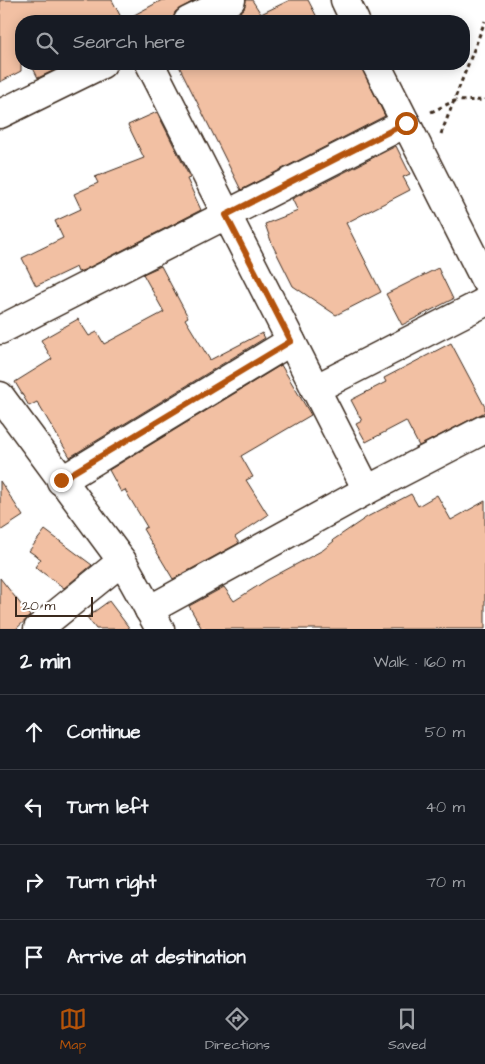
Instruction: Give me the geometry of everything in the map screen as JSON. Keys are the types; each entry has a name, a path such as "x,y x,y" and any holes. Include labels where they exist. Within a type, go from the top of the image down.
{"street":[{"path":"200,15 230,0"},
{"path":"344,0 352,15"},
{"path":"0,114 90,70"},
{"path":"153,70 367,490"},
{"path":"379,70 485,280"},
{"path":"0,330 406,123"},
{"path":"315,389 485,302"},
{"path":"61,480 291,341"},
{"path":"5,414 61,480 122,561 154,620 367,490 485,429"},
{"path":"38,629 122,561"}],"path":[{"path":"470,60 485,21"},
{"path":"428,167 466,70"},
{"path":"406,123 454,101 485,100"}],"building":[{"path":"0,0 112,0 120,15 15,15 15,70 21,71 0,82"},
{"path":"162,0 195,0 175,12 174,15 134,15"},
{"path":"246,0 252,0 261,14 290,0 308,0 316,15 234,15 244,9"},
{"path":"34,70 55,70 38,78"},
{"path":"181,70 363,70 385,116 241,190"},
{"path":"157,112 190,178 187,179 201,210 84,270 78,272 76,267 36,286 22,258 63,238 55,221 81,209 74,194 98,183 95,177 144,158 128,125"},
{"path":"396,146 410,174 403,177 410,190 346,223 381,292 336,315 293,286 272,244 265,224 298,211 292,199"},
{"path":"161,266 188,317 185,319 210,360 262,333 265,338 70,457 37,402 29,406 15,382 52,359 41,340 78,319 89,336 97,332 104,344 164,312 143,274"},
{"path":"438,268 453,299 402,325 386,294"},
{"path":"451,343 485,407 485,412 419,446 406,421 366,442 356,424 362,421 351,400 386,382 384,378"},
{"path":"281,365 311,415 241,456 253,477 246,480 268,515 235,537 239,543 173,579 143,529 147,527 125,490 121,492 109,470"},
{"path":"0,481 23,516 0,531"},
{"path":"411,494 418,506 437,495 451,520 485,501 485,629 202,629 189,606 224,587 234,601 267,580 323,550 333,540 367,517"},
{"path":"45,530 92,565 64,588 35,567 41,559 29,551"},
{"path":"0,578 30,616 16,629 0,629"},
{"path":"109,601 130,629 96,629 87,617"}],"route":[{"path":"61,480 291,341 226,215 406,123"}]}
